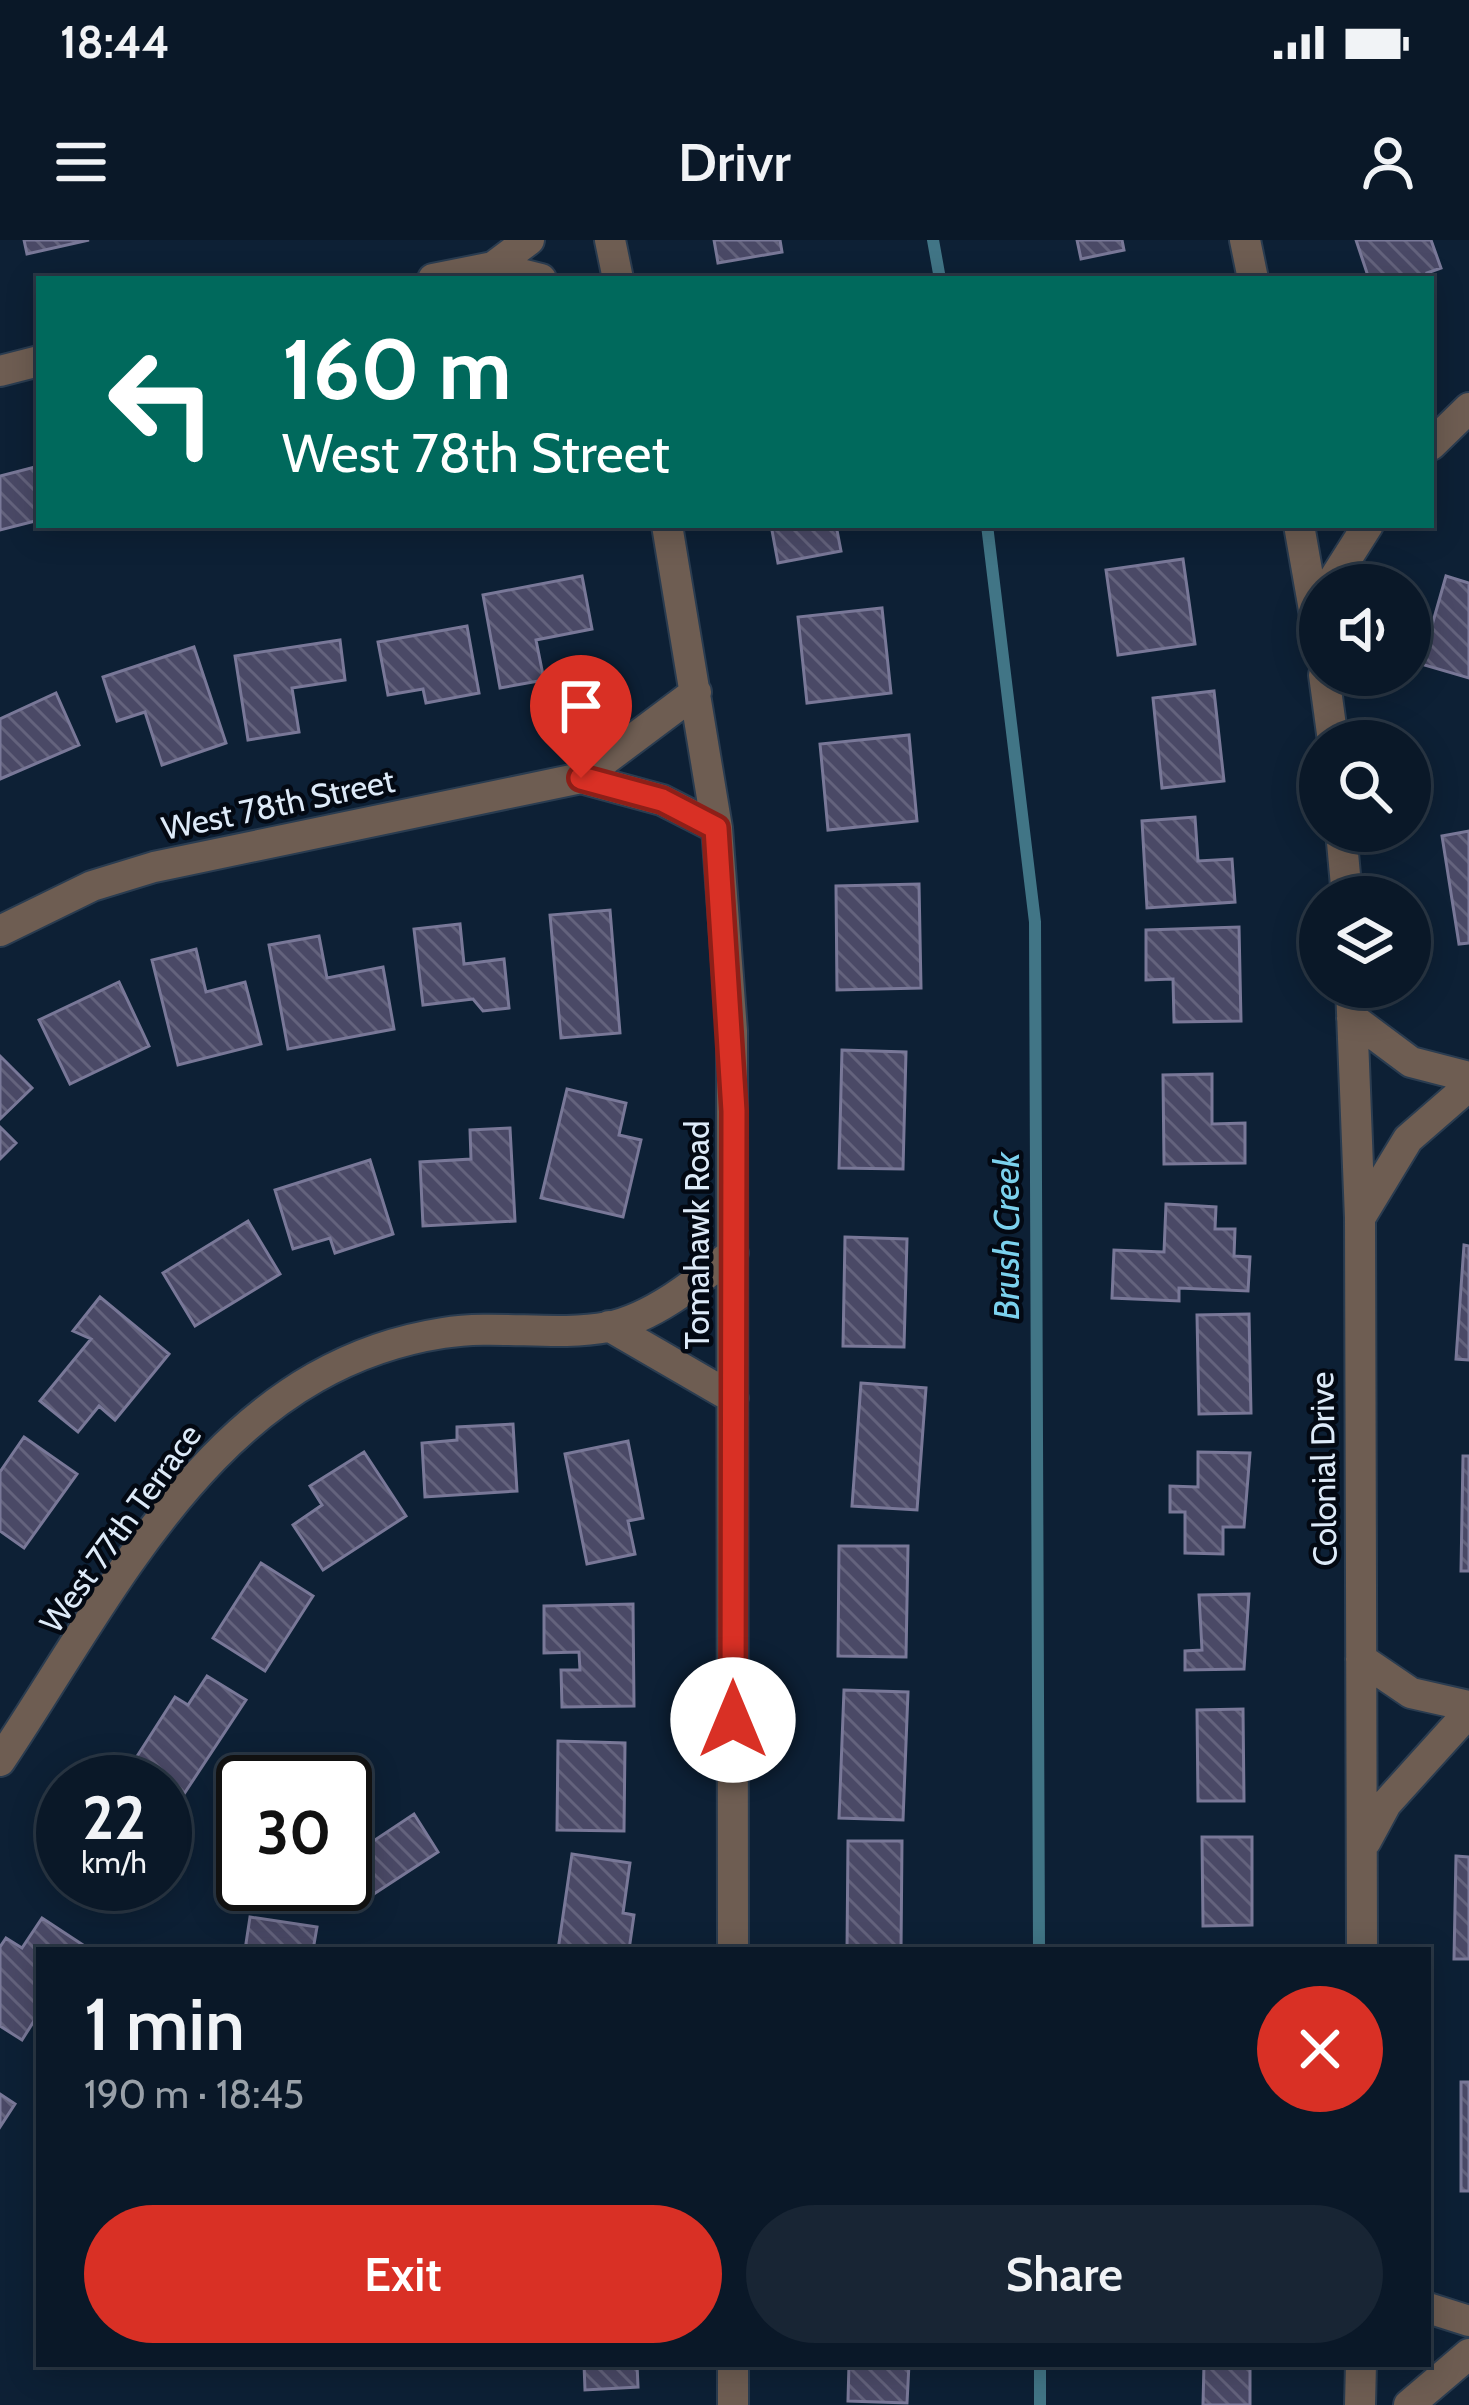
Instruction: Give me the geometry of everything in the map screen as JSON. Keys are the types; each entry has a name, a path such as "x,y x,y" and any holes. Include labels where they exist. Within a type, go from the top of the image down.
{"street":[{"path":"447,276 493,266 529,240"},
{"path":"610,240 617,276"},
{"path":"1245,240 1251,276"},
{"path":"493,266 530,276"},
{"path":"0,371 36,362"},
{"path":"1434,442 1469,408"},
{"name":"Tomahawk Road","path":"668,528 716,828 732,1031 733,1947"},
{"path":"1301,528 1311,564"},
{"path":"1344,564 1365,528"},
{"name":"West 78th Street","path":"0,931 92,886 154,867 581,778 696,692"},
{"name":"West 78th Street","path":"581,778 662,800 716,828"},
{"name":"Colonial Drive","path":"1351,1008 1360,1218 1362,1947"},
{"path":"1357,1008 1411,1062 1469,1081 1408,1139 1360,1218"},
{"name":"West 77th Terrace","path":"0,1761 204,1463 283,1394 338,1362 443,1333 609,1327 694,1285 733,1253"},
{"path":"609,1327 733,1398"},
{"path":"1361,1659 1411,1693 1469,1709"},
{"path":"1364,1846 1386,1804 1469,1709"},
{"path":"1431,2309 1469,2321"},
{"path":"1409,2405 1469,2354"},
{"path":"733,2367 733,2405"},
{"path":"1360,2405 1361,2367"}],"building":[{"path":"24,240 89,240 27,254"},
{"path":"714,240 780,240 782,252 718,263"},
{"path":"1077,240 1122,240 1124,250 1081,259"},
{"path":"1356,240 1431,240 1441,268 1428,276 1368,276"},
{"path":"36,467 36,521 0,530 0,476"},
{"path":"772,528 837,528 841,551 778,563"},
{"path":"1183,559 1195,644 1118,655 1106,570"},
{"path":"582,576 592,629 536,640 544,680 500,688 483,595"},
{"path":"1446,576 1469,583 1469,678 1431,667 1431,629"},
{"path":"882,608 891,693 807,703 798,617"},
{"path":"467,626 479,693 426,703 423,689 388,695 378,642"},
{"path":"340,640 345,680 292,688 299,732 248,740 235,656"},
{"path":"194,647 226,743 162,765 145,712 117,721 103,677"},
{"path":"1214,691 1224,781 1162,788 1153,698"},
{"path":"56,693 79,745 0,779 0,719"},
{"path":"909,735 917,821 828,830 820,744"},
{"path":"1195,817 1198,861 1232,859 1235,902 1147,908 1142,821"},
{"path":"1469,831 1469,943 1459,944 1442,836"},
{"path":"919,884 921,988 837,990 836,886"},
{"path":"610,910 620,1033 561,1038 550,915"},
{"path":"460,924 464,964 504,959 509,1008 483,1011 473,999 423,1005 414,929"},
{"path":"1239,927 1241,1021 1174,1022 1173,979 1146,980 1146,930"},
{"path":"319,936 327,978 383,967 394,1029 288,1049 269,945"},
{"path":"196,949 206,992 245,982 261,1044 178,1065 152,960"},
{"path":"119,982 149,1046 70,1084 39,1020"},
{"path":"842,1050 906,1052 903,1169 839,1168"},
{"path":"0,1056 32,1088 0,1119"},
{"path":"1212,1074 1212,1124 1245,1123 1245,1163 1164,1164 1163,1075"},
{"path":"567,1089 626,1103 619,1135 641,1140 623,1217 541,1198"},
{"path":"0,1127 16,1143 0,1159"},
{"path":"510,1128 515,1221 423,1226 420,1162 471,1159 470,1130"},
{"path":"370,1160 393,1234 335,1253 330,1238 293,1249 275,1190"},
{"path":"1166,1204 1216,1207 1215,1229 1235,1229 1234,1256 1250,1257 1248,1291 1179,1288 1179,1301 1112,1298 1114,1250 1164,1252"},
{"path":"248,1221 280,1274 195,1326 163,1273"},
{"path":"845,1237 907,1239 904,1347 843,1346"},
{"path":"1464,1245 1469,1246 1469,1360 1456,1359"},
{"path":"100,1297 169,1354 115,1420 99,1406 78,1432 40,1401 91,1339 73,1331"},
{"path":"1249,1314 1251,1413 1199,1414 1197,1315"},
{"path":"861,1383 926,1388 917,1510 852,1506"},
{"path":"513,1424 517,1491 425,1497 422,1443 457,1440 457,1427"},
{"path":"24,1437 77,1474 24,1548 0,1531 0,1472"},
{"path":"628,1441 643,1518 628,1521 635,1554 587,1564 565,1454"},
{"path":"364,1452 406,1516 323,1570 293,1525 322,1505 310,1486"},
{"path":"1198,1452 1250,1453 1244,1527 1223,1527 1223,1554 1185,1553 1185,1512 1170,1512 1170,1486 1198,1487"},
{"path":"1463,1456 1469,1456 1469,1571 1461,1571"},
{"path":"839,1546 908,1546 906,1657 838,1656"},
{"path":"261,1563 313,1596 265,1671 213,1638"},
{"path":"1249,1594 1244,1669 1185,1670 1185,1651 1202,1650 1199,1595"},
{"path":"633,1604 634,1706 562,1707 561,1670 580,1670 579,1652 544,1653 544,1606"},
{"path":"207,1676 246,1700 192,1782 192,1755 138,1755 175,1697 188,1705"},
{"path":"844,1690 908,1692 903,1820 839,1818"},
{"path":"1243,1709 1244,1801 1198,1801 1197,1710"},
{"path":"558,1741 625,1743 624,1831 557,1830"},
{"path":"414,1814 438,1852 372,1895 372,1842"},
{"path":"1202,1837 1252,1837 1252,1925 1203,1926"},
{"path":"848,1841 902,1841 901,1947 847,1947"},
{"path":"572,1854 630,1863 623,1913 634,1915 629,1947 558,1947"},
{"path":"1456,1856 1469,1857 1469,1959 1454,1959"},
{"path":"250,1917 317,1927 314,1947 245,1947"},
{"path":"42,1918 83,1945 36,1947 36,2018 22,2040 0,2026 0,1947 6,1938 22,1948"},
{"path":"1461,2082 1469,2082 1469,2191 1461,2191"},
{"path":"0,2094 15,2104 0,2127"},
{"path":"584,2367 637,2367 638,2387 585,2390"},
{"path":"849,2367 909,2367 907,2403 848,2401"},
{"path":"1204,2367 1250,2367 1250,2405 1203,2405"}],"waterway":[{"name":"Brush Creek","path":"933,240 939,276"},
{"name":"Brush Creek","path":"987,528 1035,922 1039,1947"},
{"name":"Brush Creek","path":"1040,2367 1040,2405"}],"route":[{"path":"581,778 662,800 716,828 734,1111 733,1720"}]}
